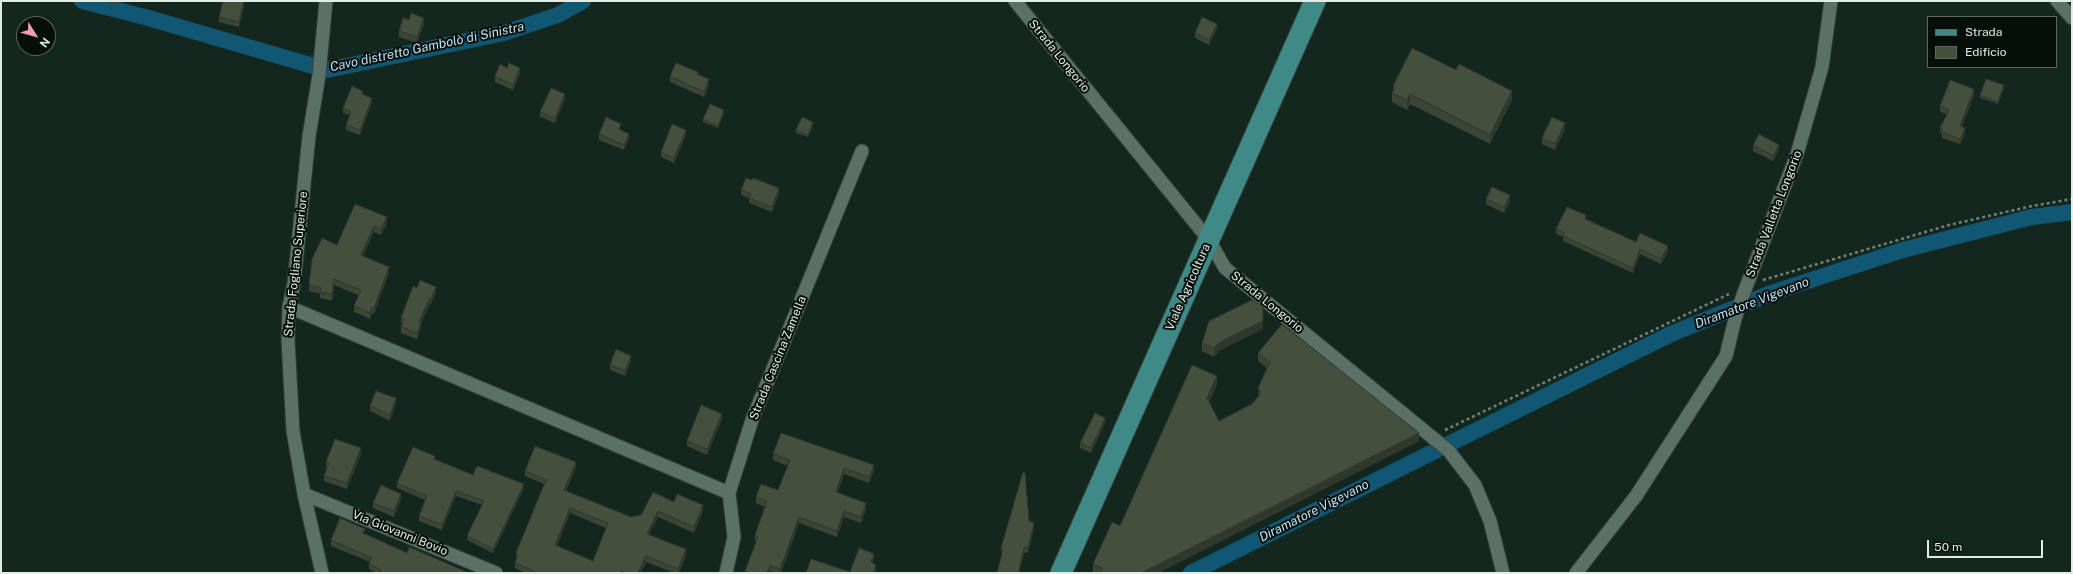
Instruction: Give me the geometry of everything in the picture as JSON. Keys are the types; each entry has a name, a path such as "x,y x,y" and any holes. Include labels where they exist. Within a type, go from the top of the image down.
{"main road":[{"name":"Viale Agricoltura","path":"1062,573 1315,1"}],"street":[{"name":"Strada Fogliano Superiore","path":"322,573 304,494 293,431 288,340 289,307 294,283 309,136 319,75 326,1"},
{"name":"Strada Longorio","path":"1015,1 1209,240 1225,268 1449,451 1474,485 1490,521 1503,573"},
{"name":"Strada Valletta Longorio","path":"1576,573 1636,496 1726,356 1735,318 1743,295 1797,154 1822,68 1831,1"},
{"path":"2057,1 2072,18"},
{"name":"Strada Cascina Zamella","path":"726,573 734,537 729,493 752,420 862,151"},
{"path":"289,307 729,493"},
{"name":"Via Giovanni Bovio","path":"304,494 496,573"}],"building":[{"path":"223,1 244,1 239,22 219,17"},
{"path":"411,13 424,18 417,37 399,31 403,18 409,20"},
{"path":"1202,17 1217,24 1209,40 1195,33"},
{"path":"1412,48 1456,70 1459,64 1512,91 1490,135 1410,94 1407,100 1392,93 1395,87 1393,86"},
{"path":"509,63 520,68 513,85 495,76 500,64 507,68"},
{"path":"676,63 698,72 697,74 709,79 704,92 670,76"},
{"path":"1986,79 2004,85 1998,102 1980,95"},
{"path":"1950,80 1974,89 1960,126 1965,128 1960,139 1942,132 1943,129 1940,128 1949,110 1940,106"},
{"path":"352,86 363,91 362,94 372,98 360,130 346,125 351,112 343,108"},
{"path":"551,88 565,94 555,118 540,112"},
{"path":"710,104 724,110 718,126 703,119"},
{"path":"606,117 621,124 619,129 629,134 624,145 599,134"},
{"path":"802,117 813,122 808,135 796,130"},
{"path":"1552,117 1565,123 1555,144 1542,138"},
{"path":"672,124 686,130 674,158 661,152"},
{"path":"1759,134 1779,145 1773,156 1753,145"},
{"path":"746,178 752,180 753,178 779,188 772,207 749,198 751,194 741,190"},
{"path":"1492,187 1510,195 1504,207 1486,199"},
{"path":"355,204 387,217 381,229 374,226 361,255 389,267 374,308 372,307 370,313 354,306 361,290 334,279 332,294 320,292 321,288 309,285 312,259 322,238 337,245"},
{"path":"1567,207 1586,215 1585,219 1636,242 1640,233 1668,246 1661,259 1640,249 1633,268 1563,236 1564,233 1556,229"},
{"path":"420,280 436,287 419,321 421,322 417,333 401,327 404,319 401,318 413,286 417,288"},
{"path":"1252,300 1263,306 1263,321 1220,342 1214,348 1202,343 1209,321"},
{"path":"1282,324 1419,433 1141,573 1100,573 1102,568 1093,564 1112,522 1120,526 1192,365 1217,376 1207,398 1219,421 1252,404 1261,393 1258,388 1270,362 1258,353"},
{"path":"616,349 631,356 625,371 610,365"},
{"path":"376,391 396,398 390,415 370,406"},
{"path":"701,405 722,414 707,449 687,441"},
{"path":"1095,413 1105,418 1091,448 1080,443"},
{"path":"781,433 874,465 869,477 844,468 836,492 866,503 861,517 844,511 837,531 799,517 780,569 770,565 767,573 750,573 745,571 758,537 755,535 767,501 756,497 761,484 778,490 790,460 773,454"},
{"path":"335,439 361,448 347,483 324,476 329,463 326,462"},
{"path":"535,446 576,462 564,490 631,517 641,515 653,492 674,502 677,494 703,505 694,527 658,511 647,534 686,549 678,569 646,556 638,573 621,571 620,573 539,573 515,563 518,554 516,553 546,480 525,471","holes":["570,508 608,523 593,561 555,545"]},
{"path":"413,447 435,456 434,459 473,475 477,466 524,484 493,549 467,536 484,501 456,491 442,525 419,516 427,496 397,483"},
{"path":"1023,472 1025,473 1029,521 1034,523 1028,547 1024,548 1018,573 997,573 1003,549 1001,548"},
{"path":"381,485 401,494 394,511 373,503"},
{"path":"340,518 365,529 363,533 407,553 409,547 469,573 380,573 381,570 369,564 372,558 331,540"},
{"path":"859,548 874,554 871,562 876,565 873,573 806,573 811,559 850,572"}],"waterway":[{"name":"Cavo distretto Gambolò di Sinistra","path":"82,1 145,17 327,70 504,33 558,15 583,1"},
{"name":"Diramatore Vigevano","path":"1449,444 1671,334 1771,293 1903,250 2032,217 2072,212"},
{"name":"Diramatore Vigevano","path":"1191,573 1437,450"}]}
